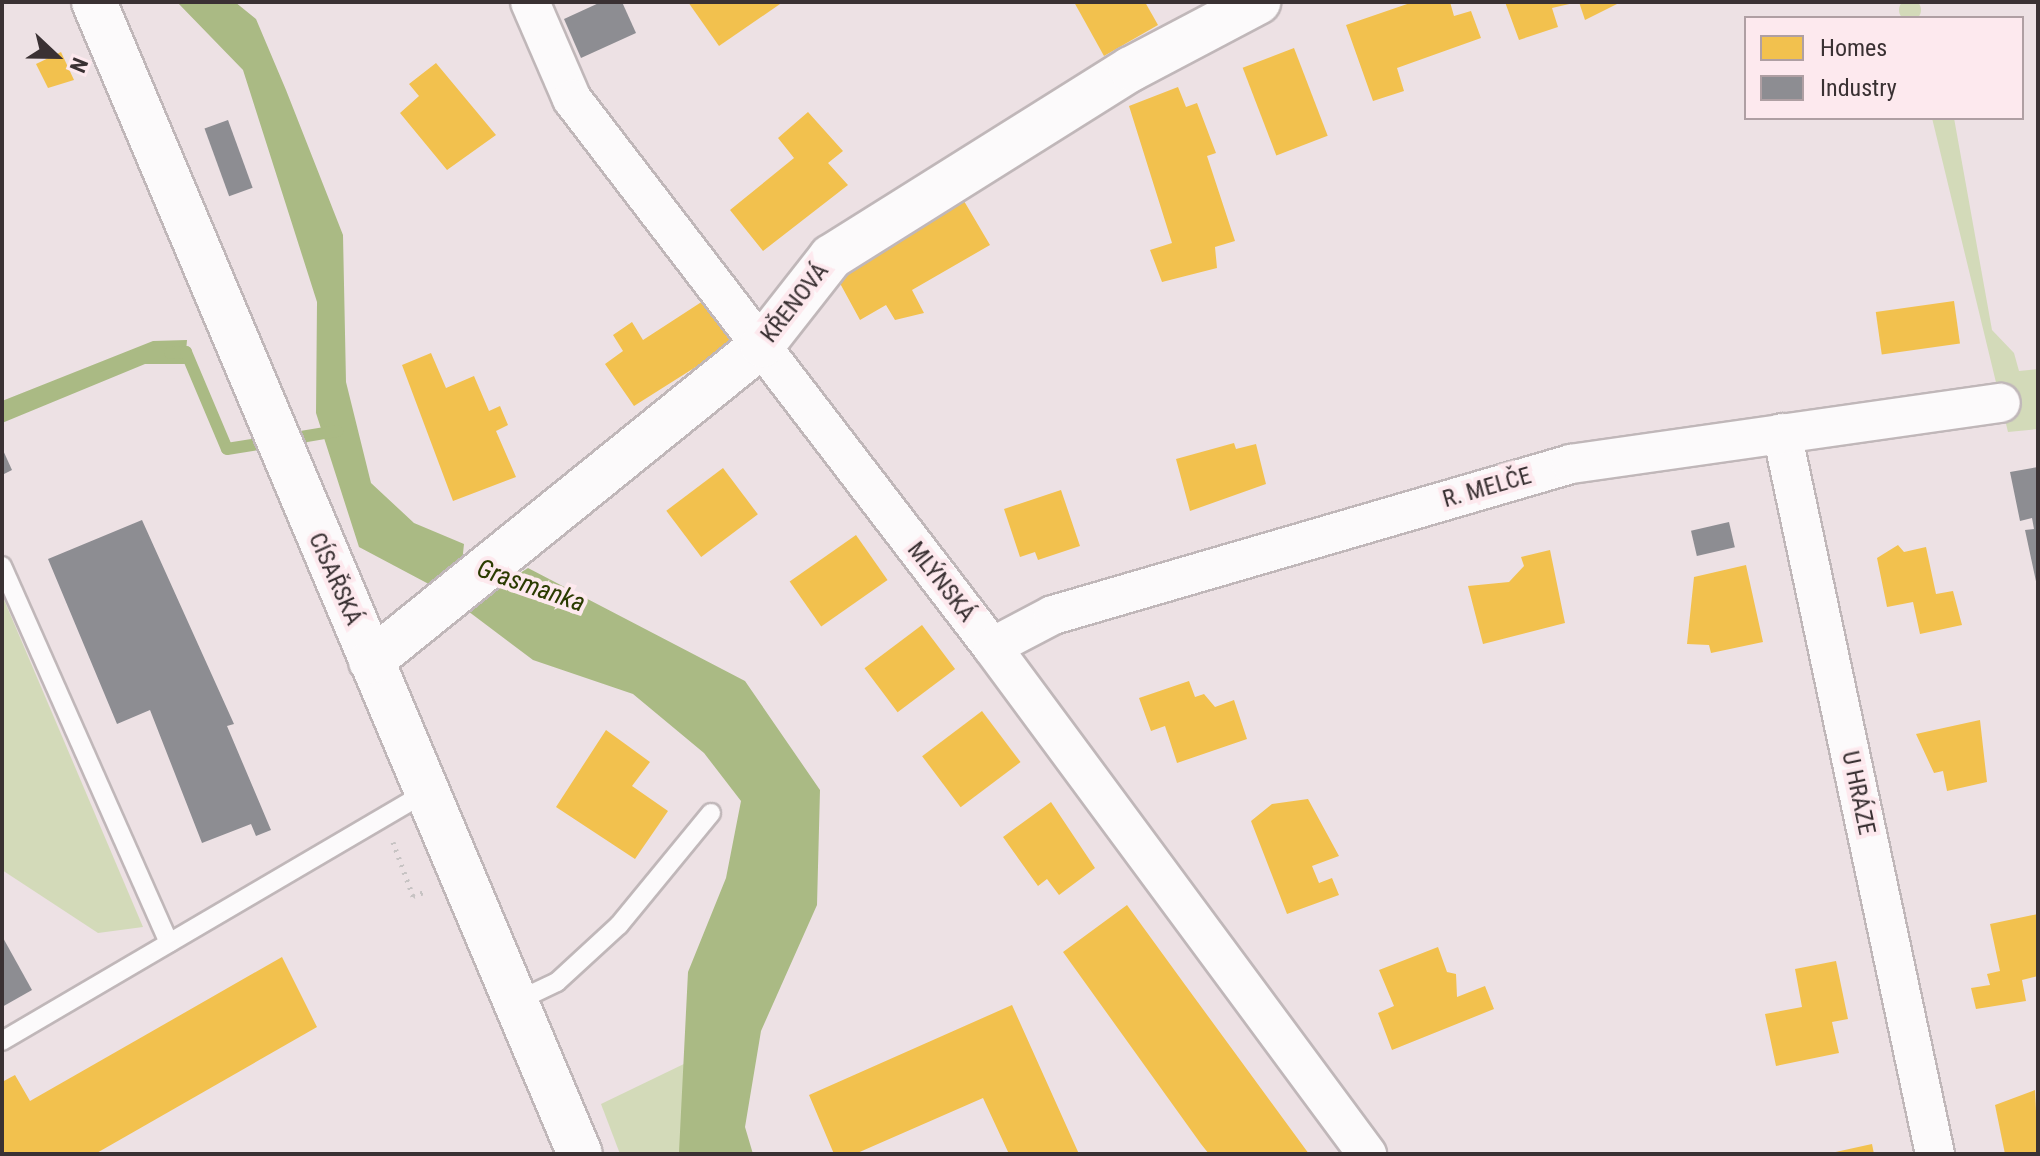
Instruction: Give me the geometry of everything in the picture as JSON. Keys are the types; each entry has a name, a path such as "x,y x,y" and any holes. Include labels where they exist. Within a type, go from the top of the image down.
{"street":[{"name":"CÍSAŘSKÁ","path":"94,2 278,446 428,791 580,1154"},
{"name":"MLÝNSKÁ","path":"530,2 572,99 992,647 1367,1154"},
{"name":"KŘENOVÁ","path":"371,661 467,590 762,345 831,257 1131,69 1258,2"},
{"name":"R. MELČE","path":"992,647 1053,615 1571,464 2001,403"},
{"name":"U HRÁZE","path":"1782,433 1935,1154"}],"lane":[{"path":"2,566 169,943"},
{"path":"2,1041 428,791"},
{"path":"517,1001 557,982 619,925 711,813"}],"shaded area":[{"path":"1906,0 1914,0 1920,6 1919,16 1900,14 1900,6"},
{"path":"1932,120 1954,120 1992,330 2014,353 2019,371 2038,369 2038,429 2008,432"},
{"path":"2,595 143,927 98,933 2,870"},
{"path":"688,1062 680,1154 620,1154 601,1104"}],"water":[{"name":"Grasmanka","path":"177,2 235,2 256,19 286,90 343,235 346,382 371,483 414,523 464,544 461,572 500,586 528,568 745,681 820,790 817,905 761,1031 745,1127 753,1154 679,1152 688,972 726,878 741,801 704,753 633,694 533,660 440,590 359,547 316,413 317,302 243,70"},
{"path":"187,340 185,364 145,364 2,423 2,401 153,341"}],"building: Homes":[{"path":"688,2 783,2 719,46"},
{"path":"1074,2 1145,2 1158,25 1104,56"},
{"path":"1413,2 1450,2 1454,16 1471,11 1481,38 1397,68 1404,91 1373,101 1346,25"},
{"path":"1505,2 1578,2 1552,8 1558,27 1519,40"},
{"path":"1579,2 1621,2 1585,20"},
{"path":"1294,48 1328,136 1276,155 1243,68"},
{"path":"61,52 74,80 48,88 36,64"},
{"path":"436,63 496,135 447,170 400,113 419,96 409,84"},
{"path":"1178,87 1186,107 1197,103 1216,153 1207,156 1235,241 1215,247 1217,268 1162,282 1150,250 1172,243 1129,106"},
{"path":"808,112 843,151 828,163 848,185 763,251 730,210 794,158 778,138"},
{"path":"964,201 990,245 912,290 924,313 895,320 886,305 860,320 836,276"},
{"path":"703,301 732,344 634,406 605,364 623,351 613,335 632,322 643,340"},
{"path":"1954,301 1960,344 1882,355 1876,312"},
{"path":"431,353 446,388 474,376 489,411 500,406 508,425 496,431 516,477 453,501 402,365"},
{"path":"1234,443 1236,449 1256,444 1266,484 1190,511 1176,459"},
{"path":"723,468 758,514 701,557 666,511"},
{"path":"1061,490 1080,546 1038,560 1035,552 1020,557 1004,509"},
{"path":"856,535 888,580 821,627 790,581"},
{"path":"1898,545 1904,552 1926,547 1936,594 1953,591 1962,625 1920,634 1913,602 1887,607 1877,558"},
{"path":"1550,550 1565,623 1483,644 1468,586 1509,582 1524,566 1521,557"},
{"path":"1746,565 1763,642 1711,653 1709,645 1687,644 1694,577"},
{"path":"922,625 955,669 898,712 864,668"},
{"path":"1189,681 1195,697 1204,694 1215,707 1234,700 1247,739 1177,763 1165,726 1151,731 1139,698"},
{"path":"982,711 1021,762 961,807 922,756"},
{"path":"1980,720 1987,782 1947,791 1943,771 1934,773 1916,734"},
{"path":"606,730 650,762 632,786 668,811 635,859 556,807"},
{"path":"1308,799 1339,856 1312,866 1319,883 1332,878 1339,895 1287,914 1251,821 1272,804"},
{"path":"1051,802 1095,868 1059,895 1047,879 1038,886 1003,837"},
{"path":"1127,905 1309,1154 1209,1154 1201,1144 1063,952"},
{"path":"2038,914 2038,976 2022,980 2026,1001 1976,1009 1971,988 1990,985 1987,974 2000,971 1990,924"},
{"path":"1438,947 1447,972 1456,974 1457,997 1485,986 1494,1009 1392,1050 1378,1013 1394,1006 1379,970"},
{"path":"282,957 317,1027 95,1154 2,1154 2,1082 15,1075 30,1101"},
{"path":"1836,961 1848,1019 1832,1022 1839,1053 1776,1066 1765,1014 1802,1007 1795,969"},
{"path":"1012,1005 1079,1154 1009,1154 983,1098 855,1154 834,1154 809,1095"},
{"path":"2035,1090 2038,1154 2005,1154 1995,1105"},
{"path":"1872,1144 1874,1154 1831,1154 1831,1153"}],"building: Industry":[{"path":"601,2 622,2 636,33 581,58 564,19"},
{"path":"228,120 253,188 229,196 205,129"},
{"path":"2,448 12,470 2,475"},
{"path":"2038,467 2037,586 2025,530 2034,529 2032,518 2020,521 2010,472"},
{"path":"142,520 234,724 227,726 271,830 256,836 251,824 202,843 150,710 117,724 48,559"},
{"path":"1729,522 1735,547 1697,556 1691,531"},
{"path":"2,936 32,990 2,1007"}],"waterway":[{"path":"170,353 186,352 227,449 270,442"},
{"path":"289,439 337,431"}]}
